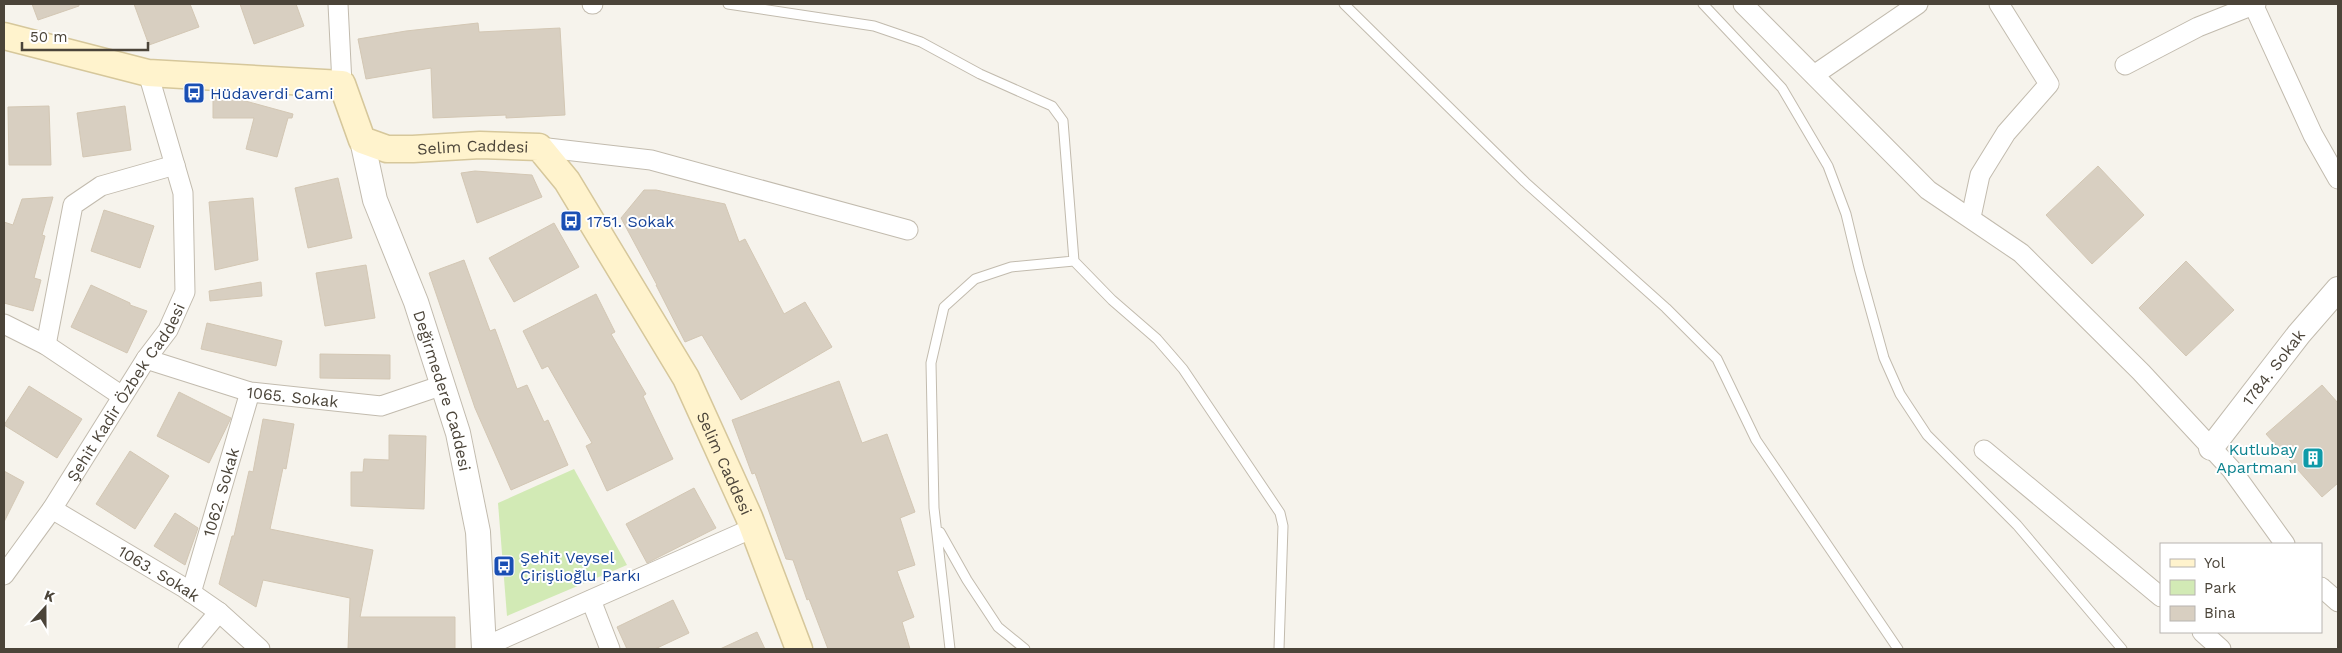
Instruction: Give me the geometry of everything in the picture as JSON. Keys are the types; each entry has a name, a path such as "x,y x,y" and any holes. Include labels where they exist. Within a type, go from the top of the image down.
{"main road":[{"path":"4,36 148,73 342,84 362,140"},
{"name":"Selim Caddesi","path":"362,140 386,149 480,144 540,147 567,181 686,378 753,528 799,649"}],"street":[{"path":"342,84 344,4"},
{"path":"1743,4 1928,190 1971,217 2021,253 2141,372 2231,469 2284,543"},
{"path":"1814,75 1918,4"},
{"path":"1971,217 1980,175 2006,133 2049,84 1999,4"},
{"path":"2125,65 2198,27 2254,4 2313,135 2338,179"},
{"name":"Şehit Kadir Özbek Caddesi","path":"4,575 52,509 122,396 168,330 185,292 183,193 148,73"},
{"name":"Değirmedere Caddesi","path":"362,140 376,200 416,302 458,432 478,532 484,648"},
{"path":"540,147 651,160 908,230"},
{"path":"46,344 73,205 101,186 175,165"},
{"name":"1784. Sokak","path":"2211,448 2299,334 2338,289"},
{"path":"4,324 46,344 122,396"},
{"name":"1065. Sokak","path":"146,359 250,392 381,406 443,385"},
{"name":"1062. Sokak","path":"191,593 250,392"},
{"path":"1984,450 2160,596"},
{"name":"1063. Sokak","path":"52,509 191,593 219,612 260,649"},
{"path":"484,648 753,528"},
{"path":"2322,588 2338,602"},
{"path":"591,600 610,649"},
{"path":"188,649 219,612"},
{"path":"2203,633 2221,649"}],"lane":[{"path":"728,4 874,26 921,42 980,74 1052,106 1063,121 1074,260 1112,300 1157,339 1183,369 1280,513 1283,526 1279,649"},
{"path":"1344,4 1525,182 1666,308 1717,358 1756,440 1898,649"},
{"path":"1703,4 1782,88 1828,166 1846,214 1884,358 1900,394 1927,435 2017,525 2122,649"},
{"path":"950,649 934,508 931,363 944,307 975,279 1011,267 1074,260"},
{"path":"937,528 967,580 998,627 1025,649"}],"green space":[{"path":"574,469 627,565 507,616 498,503"}],"building":[{"path":"32,4 79,4 79,6 38,20"},
{"path":"134,4 190,4 199,27 149,45"},
{"path":"240,4 296,4 304,26 254,44"},
{"path":"478,23 479,32 560,28 565,115 506,118 506,115 433,118 431,68 366,79 358,39 406,31"},
{"path":"213,92 238,93 238,99 293,114 292,118 288,118 277,157 246,149 254,118 213,118"},
{"path":"49,106 51,165 9,165 8,107"},
{"path":"125,106 131,150 83,157 77,113"},
{"path":"2098,166 2144,215 2092,264 2046,215"},
{"path":"475,171 532,175 542,197 477,223 461,173"},
{"path":"338,178 352,238 308,248 295,188"},
{"path":"644,190 656,190 725,204 739,242 745,239 784,314 805,302 832,347 741,400 702,335 685,342 621,218"},
{"path":"53,197 42,235 45,236 34,278 41,280 33,311 4,303 4,222 13,225 22,199"},
{"path":"253,198 258,260 215,270 209,202"},
{"path":"104,210 154,226 140,268 91,251"},
{"path":"554,223 579,267 514,302 489,258"},
{"path":"464,260 490,331 495,329 517,389 527,385 544,422 548,420 568,465 511,490 475,408 429,273"},
{"path":"2186,261 2234,310 2186,356 2139,308"},
{"path":"366,265 375,318 325,326 316,273"},
{"path":"261,282 262,296 210,301 209,291"},
{"path":"91,285 130,303 130,305 147,311 127,353 71,327"},
{"path":"596,294 615,332 611,334 646,394 643,396 673,459 607,491 586,446 592,443 548,366 542,369 523,331"},
{"path":"207,323 282,341 276,366 201,349"},
{"path":"320,354 390,355 390,379 320,378"},
{"path":"839,381 862,443 887,434 915,512 900,518 915,565 897,571 914,617 902,622 910,649 828,649 809,599 807,600 793,560 786,559 755,473 752,474 732,420"},
{"name":"Kutlubay Apartmanı","path":"2322,385 2338,403 2338,483 2322,497 2266,434"},
{"path":"29,386 82,419 57,458 4,425"},
{"path":"179,392 231,418 209,463 157,436"},
{"path":"263,419 294,424 286,469 283,468 270,529 373,550 360,617 455,617 455,649 348,649 350,598 263,580 256,607 219,584 232,536 234,536 249,471 253,472"},
{"path":"389,435 426,436 424,509 351,506 351,472 363,472 364,459 389,460"},
{"path":"130,451 169,476 135,529 96,504"},
{"path":"4,471 24,482 4,522"},
{"path":"694,488 716,528 647,563 626,524"},
{"path":"175,513 198,528 185,565 154,546"},
{"path":"673,600 689,633 655,649 627,649 617,627"},
{"path":"757,632 765,649 720,649"}],"place":[{"name":"Hüdaverdi Cami","path":"194,93"},
{"name":"1751. Sokak","path":"571,221"},
{"name":"Kutlubay Apartmanı","path":"2313,458"},
{"name":"Şehit Veysel Çirişlioğlu Parkı","path":"504,566"}]}
